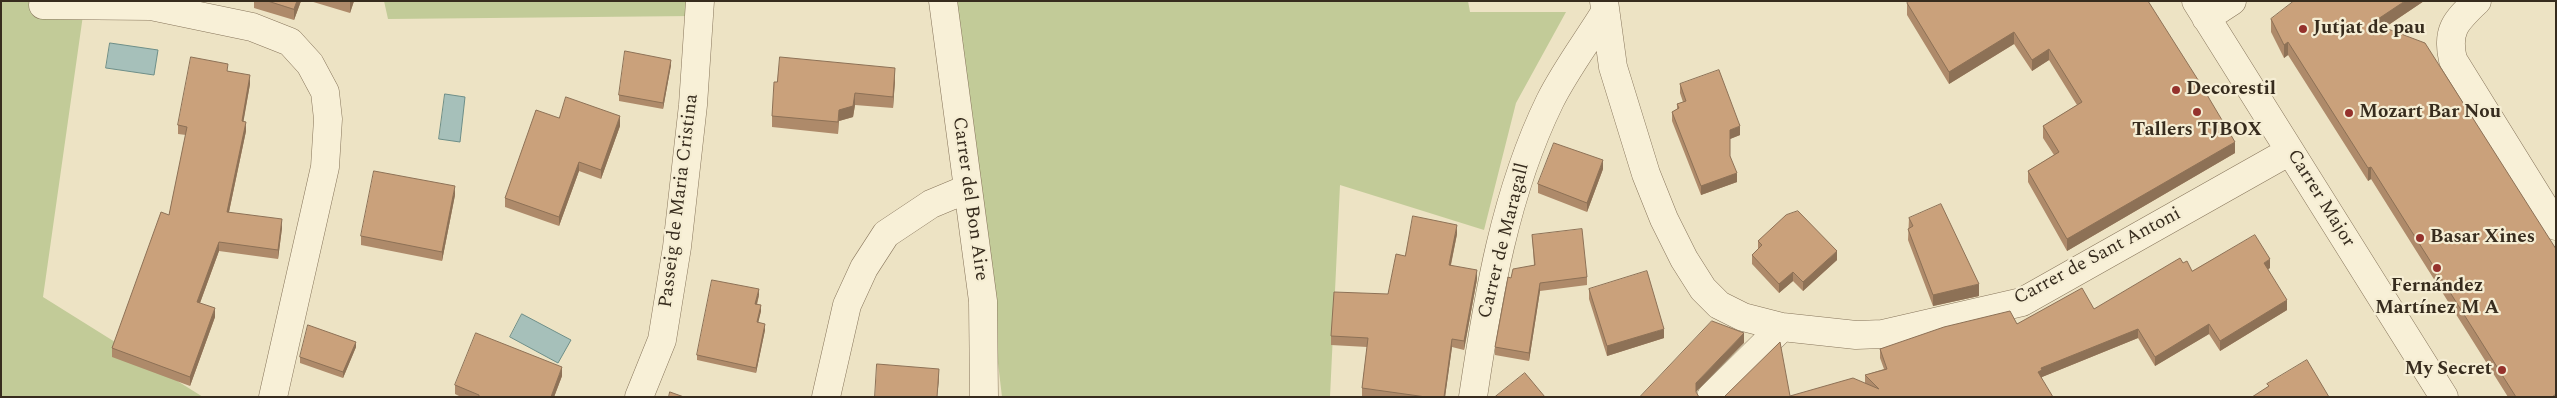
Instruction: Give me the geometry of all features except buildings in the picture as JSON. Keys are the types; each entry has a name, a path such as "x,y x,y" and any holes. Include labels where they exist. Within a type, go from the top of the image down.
{"street":[{"name":"Passeig de Maria Cristina","path":"640,397 662,340 677,247 693,105 700,1"},
{"name":"Carrer del Bon Aire","path":"943,1 983,302 984,397"},
{"path":"2201,10 2232,1"},
{"path":"2477,1 2459,18 2451,32 2449,45 2453,60 2556,226"},
{"path":"43,5 151,6 252,26 290,42 310,64 325,92 328,119 325,166 273,397"},
{"name":"Carrer de Sant Antoni","path":"1604,8 1613,67 1646,174 1664,219 1684,259 1703,289 1720,305 1743,317 1782,327 1856,335 1883,334 2022,302 2290,152"},
{"name":"Carrer de Maragall","path":"1473,397 1486,307 1511,202 1530,148 1550,100 1604,8"},
{"name":"Carrer Major","path":"2201,10 2444,397"},
{"path":"826,397 847,305 864,268 886,234 931,204 967,189"},
{"path":"1711,397 1782,327"}],"green space":[{"path":"1,1 85,1 43,297 203,397 1,397"},
{"path":"384,1 690,1 693,16 388,19"},
{"path":"945,1 1468,1 1470,12 1566,12 1516,103 1484,230 1340,185 1330,397 1002,397 978,193"}],"water":[{"path":"110,43 158,50 154,75 106,68"},
{"path":"445,94 465,97 460,142 439,139"},
{"path":"522,314 571,340 558,363 510,337"}],"place":[{"name":"Jutjat de pau","path":"2303,29"},
{"name":"Decorestil","path":"2176,90"},
{"name":"Tallers TJBOX","path":"2197,112"},
{"name":"Mozart Bar Nou","path":"2349,113"},
{"name":"Basar Xines","path":"2420,238"},
{"name":"Fernández Martínez M A","path":"2437,268"},
{"name":"My Secret","path":"2502,370"}]}
